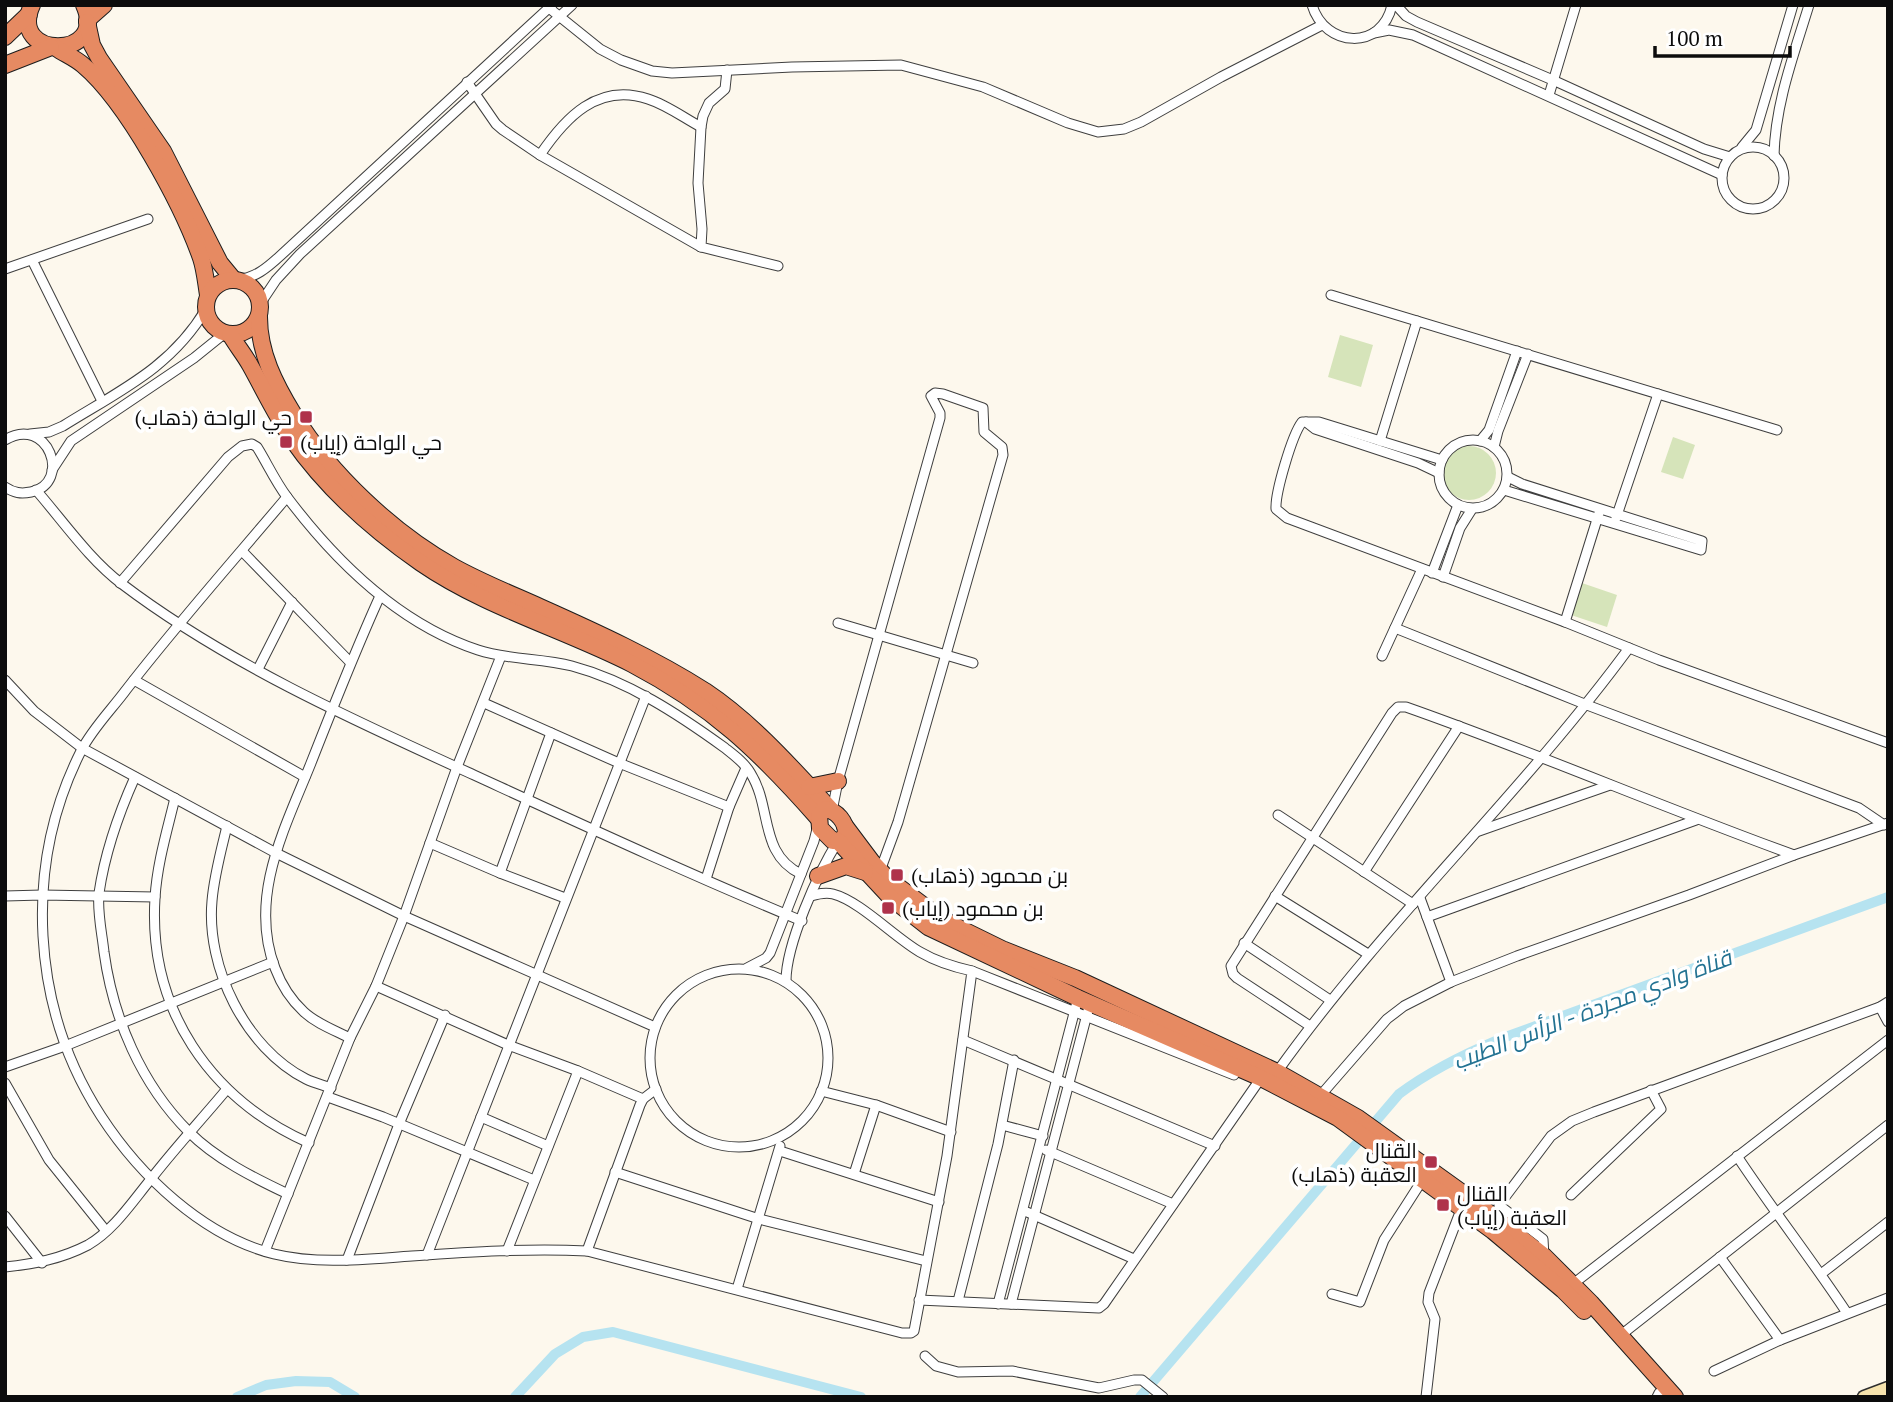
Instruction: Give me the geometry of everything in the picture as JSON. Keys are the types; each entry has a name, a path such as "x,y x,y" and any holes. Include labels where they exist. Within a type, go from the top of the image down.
{"highway":[{"path":"5,65 73,44 80,39 86,16 104,5"},
{"path":"5,37 30,8"},
{"path":"30,8 29,23 36,38 82,64 92,74 111,96 151,155 195,244 205,272 212,324 228,334 303,454 347,503 380,533 442,576 631,664 685,695 727,725 757,751 823,818 845,826 872,872 897,904 928,927 1082,1007 1308,1101 1354,1123"},
{"path":"86,16 92,44 99,58 163,151 220,263 235,280 253,288 259,310 262,349 275,381 296,419 337,470 381,515 452,566 620,644 707,693 751,727 809,787 823,818 826,836 833,842 838,841 845,836 845,826"},
{"path":"207,302 216,286 235,280"},
{"path":"228,334 247,330 259,310"},
{"path":"809,787 838,781"},
{"path":"838,841 872,872 932,912 981,939 1075,978 1277,1072 1320,1096 1354,1123 1544,1256 1621,1335 1675,1397"},
{"path":"818,876 846,866 872,872"},
{"path":"1389,1147 1423,1179 1462,1207 1563,1290 1659,1396"}],"street":[{"path":"259,310 276,280 300,254 572,5"},
{"path":"1312,5 1322,25 1341,37 1364,37 1389,30 1413,35 1723,175"},
{"path":"1374,33 1387,19 1394,5 1417,22 1704,149 1730,157"},
{"path":"1549,95 1576,5"},
{"path":"1740,150 1761,147 1780,162 1784,175 1782,189 1776,200 1767,206 1757,209 1742,207 1731,200 1724,187 1723,175 1730,157 1750,140 1756,130 1793,5"},
{"path":"1774,156 1774,137 1780,105 1809,5"},
{"path":"235,280 259,273 280,256 550,6 559,18 600,49 642,68 672,73 901,65 995,91 1086,130 1112,132 1141,122 1322,25"},
{"path":"1779,56 1793,60"},
{"path":"701,247 698,183 701,127 709,103 725,89 727,71"},
{"path":"467,82 496,124 540,155 701,247 778,266"},
{"path":"540,155 563,123 574,113 589,103 607,97 636,96 648,99 701,127"},
{"path":"5,269 148,219"},
{"path":"32,260 102,401"},
{"path":"1331,295 1777,430"},
{"path":"6,438 58,429 157,366 188,337 207,302"},
{"path":"1380,441 1417,321"},
{"path":"52,470 71,441 228,334"},
{"path":"1480,441 1489,430 1517,351"},
{"path":"1494,447 1528,354"},
{"path":"747,968 776,975 795,989 814,1013 824,1034 827,1058 816,1104 802,1121 780,1138 751,1146 731,1147 710,1142 681,1126 671,1115 652,1077 650,1048 655,1027 669,1004 706,975 747,968 770,953 838,781 940,418 932,397 935,393 943,394 983,408 984,432 1003,451 898,822 872,872"},
{"path":"1617,518 1658,394"},
{"path":"1304,421 1315,429 1418,463 1439,474"},
{"path":"1442,460 1319,422 1304,421 1297,428 1290,448 1276,499 1277,512 1629,648 1888,743"},
{"path":"7,490 22,494 37,490 50,478 51,452 38,438 30,434"},
{"path":"1468,440 1480,441 1494,447 1505,461 1507,477 1504,490 1491,504 1472,509 1458,505 1444,492 1439,474 1442,460 1449,450 1468,440"},
{"path":"120,583 220,465 242,446 248,444 257,447 287,497 320,537 397,610 478,650 501,656 570,665 603,676 646,695 725,748 752,776 774,846 785,864 801,873"},
{"path":"1507,477 1599,513"},
{"path":"37,490 96,560 120,583 214,645 332,709 592,830 802,921"},
{"path":"1504,490 1599,513 1702,541 1701,550 1617,518"},
{"path":"287,497 180,623 82,748 53,829 42,895 42,938 55,1011 65,1046 90,1098 116,1138 150,1179 216,1228 265,1251 307,1259 347,1260 551,1249 587,1251 908,1334 914,1331 939,1202 972,971"},
{"path":"1382,656 1458,505"},
{"path":"1443,577 1460,528 1472,509"},
{"path":"1565,622 1599,513"},
{"path":"242,551 350,662"},
{"path":"350,1038 303,1012 285,987 273,962 266,938 265,905 275,853 350,662 380,596"},
{"path":"258,669 292,602"},
{"path":"838,623 973,663"},
{"path":"1395,628 1587,705 1859,808 1886,824"},
{"path":"1277,1072 1368,954 1544,757 1629,648"},
{"path":"265,1251 350,1038 376,986 404,916 457,767 501,656"},
{"path":"5,680 34,711 82,748 275,853 404,916 655,1027"},
{"path":"134,680 305,777"},
{"path":"427,1255 646,695"},
{"path":"484,703 619,763 729,807"},
{"path":"1310,1026 1233,974 1232,963 1394,709 1401,706 1544,757 1696,820 1794,855"},
{"path":"1364,872 1459,726"},
{"path":"500,873 551,733"},
{"path":"706,879 729,807 746,768"},
{"path":"135,777 115,822 99,896 106,963 120,1024 147,1075 190,1133 256,1179 288,1194"},
{"path":"1477,832 1610,785"},
{"path":"175,799 161,855 155,897 156,934 162,975 170,1004 213,1075 268,1122 309,1143"},
{"path":"1278,815 1364,872 1417,901 1427,916 1451,982"},
{"path":"1427,916 1696,820"},
{"path":"1320,1096 1387,1019 1404,1006 1451,982 1794,855 1886,824"},
{"path":"227,827 212,901 213,928 223,982 247,1024 271,1052 330,1093 534,1180"},
{"path":"786,981 789,957 818,876 838,841"},
{"path":"430,843 565,898"},
{"path":"811,896 835,894 926,956 1082,1007"},
{"path":"1275,895 1368,954"},
{"path":"5,896 155,897"},
{"path":"1244,943 1330,1000"},
{"path":"5,1067 65,1046 273,962"},
{"path":"376,986 508,1045 643,1099"},
{"path":"1544,1256 1543,1239 1499,1205 1542,1146 1560,1128 1651,1090 1884,1005 1888,1022"},
{"path":"1011,1304 1033,1214 1045,1150 1043,1136 1058,1079 1082,1007"},
{"path":"998,1304 1023,1211 1068,1084 1082,1007"},
{"path":"347,1260 444,1015"},
{"path":"962,1040 1215,1146"},
{"path":"1573,1284 1888,1040"},
{"path":"958,1301 1002,1125 1014,1060"},
{"path":"507,1251 578,1071"},
{"path":"919,1300 1099,1308 1259,1081"},
{"path":"5,1083 48,1160 106,1231"},
{"path":"5,1267 42,1263 89,1244 106,1231 228,1089"},
{"path":"587,1251 643,1099 656,1089"},
{"path":"1571,1195 1661,1109 1651,1090"},
{"path":"821,1091 876,1105 951,1132"},
{"path":"854,1174 876,1105"},
{"path":"481,1117 548,1146"},
{"path":"1002,1125 1043,1136"},
{"path":"1621,1335 1888,1125"},
{"path":"737,1289 780,1151 780,1138"},
{"path":"1045,1150 1173,1204"},
{"path":"780,1151 939,1202"},
{"path":"1737,1156 1847,1313"},
{"path":"615,1172 759,1219 926,1261"},
{"path":"1332,1294 1360,1302 1384,1240 1423,1179"},
{"path":"1426,1397 1435,1319 1428,1301 1429,1293 1462,1207"},
{"path":"1023,1211 1135,1259"},
{"path":"5,1216 42,1263"},
{"path":"1821,1273 1888,1222"},
{"path":"1720,1257 1780,1340"},
{"path":"1714,1371 1780,1340 1888,1298"},
{"path":"925,1356 936,1366 958,1373 1012,1371 1103,1388 1142,1380 1163,1397"},
{"path":"1864,1397 1888,1388"}],"green space":[{"path":"1340,335 1373,345 1361,387 1328,377"},
{"path":"1673,437 1695,445 1683,479 1661,472"},
{"path":"1469,446 1488,454 1496,473 1488,492 1469,500 1450,492 1442,473 1450,454"},
{"path":"1582,583 1617,595 1607,627 1571,615"}],"waterway":[{"name":"قناة وادي مجردة - الرأس الطيب","path":"1140,1397 1399,1094 1411,1085 1448,1063 1500,1039 1888,897"},
{"name":"قناة وادي مجردة - الرأس الطيب","path":"515,1397 555,1354 583,1337 613,1332 861,1397"},
{"name":"قناة وادي مجردة - الرأس الطيب","path":"237,1397 266,1385 296,1381 330,1382 355,1397"}],"place":[{"name":"حي الواحة (ذهاب)","path":"306,417"},
{"name":"حي الواحة (إياب)","path":"286,442"},
{"name":"بن محمود (ذهاب)","path":"897,875"},
{"name":"بن محمود (إياب)","path":"888,908"},
{"name":"القنال العقبة (ذهاب)","path":"1431,1162"},
{"name":"القنال العقبة (إياب)","path":"1443,1205"}]}
